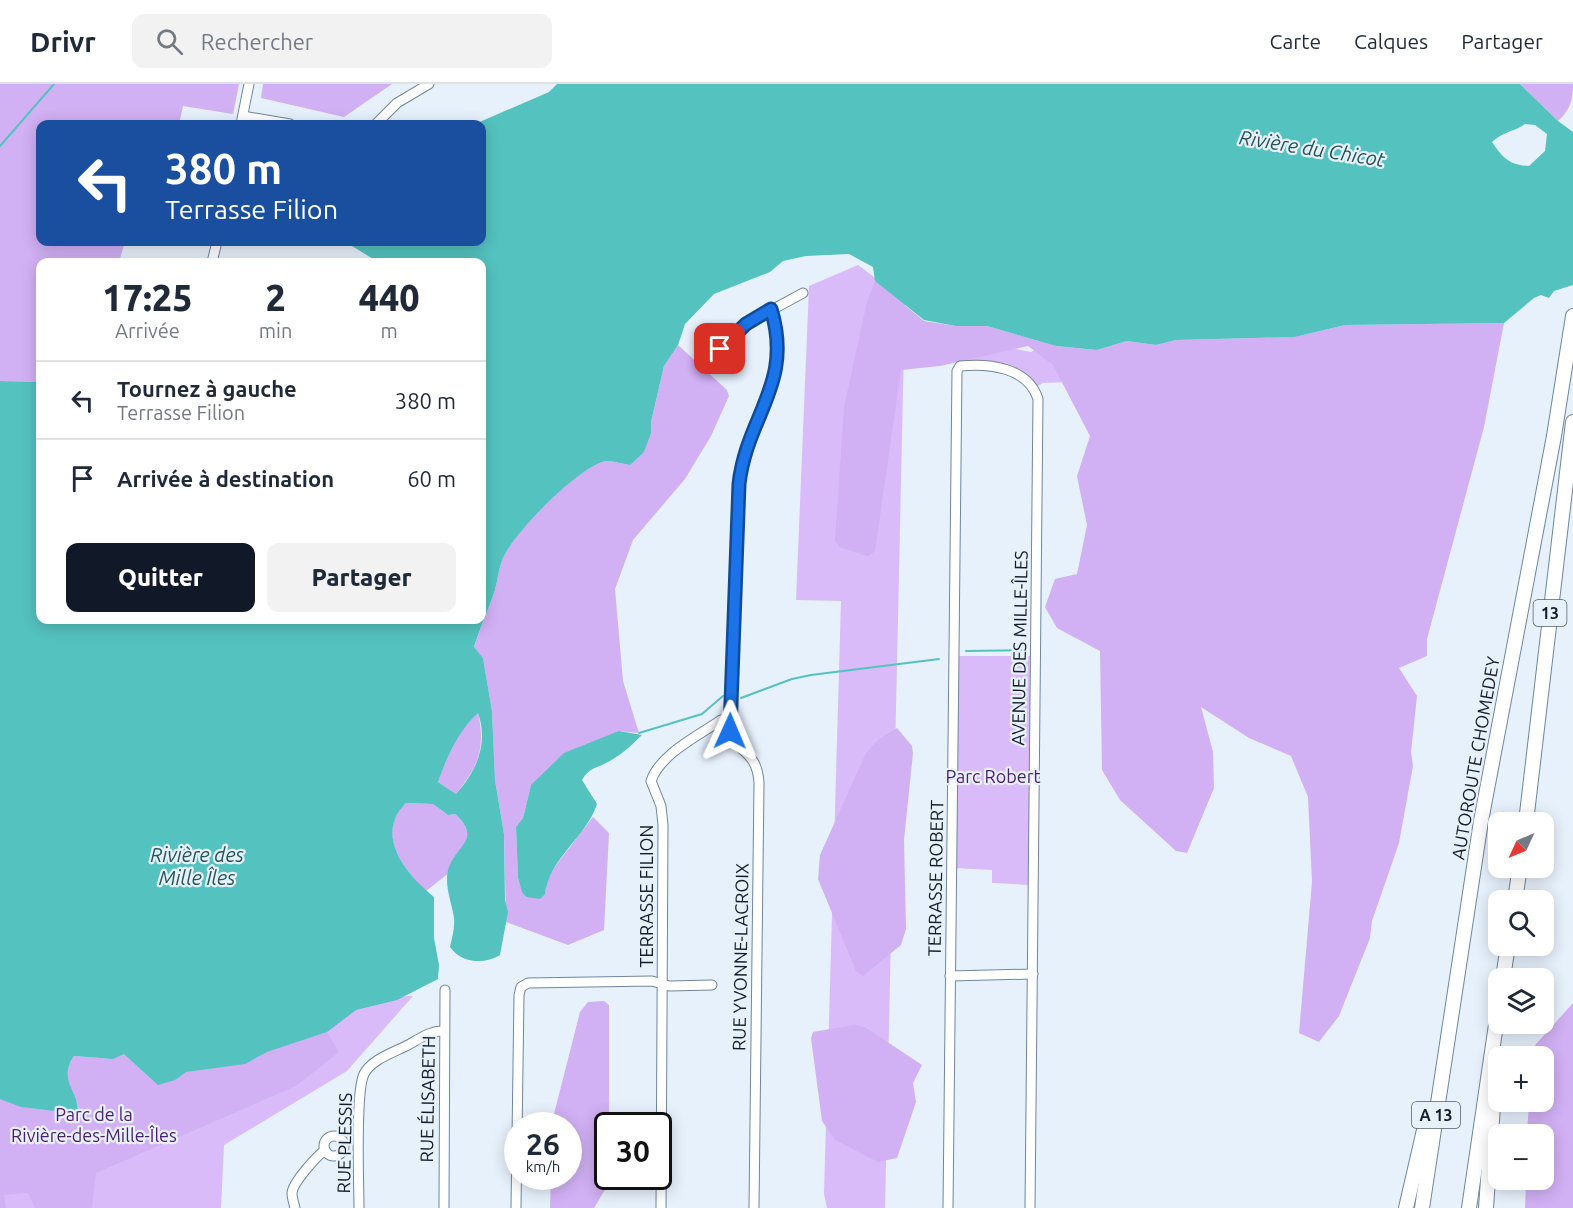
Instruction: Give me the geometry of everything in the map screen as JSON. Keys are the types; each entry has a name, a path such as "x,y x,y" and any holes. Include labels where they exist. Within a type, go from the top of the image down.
{"highway":[{"name":"AUTOROUTE CHOMEDEY","path":"1422,1208 1481,821 1552,447 1573,316"},
{"name":"13","path":"1527,812 1573,422"},
{"path":"1406,1208 1450,1022"},
{"path":"1469,1208 1495,1034"},
{"path":"1486,1208 1497,1034"}],"street":[{"path":"242,120 249,84"},
{"path":"380,120 398,103 429,84"},
{"path":"714,356 746,324 803,293"},
{"path":"729,718 739,484 746,446 776,375 776,340 771,309"},
{"name":"AVENUE DES MILLE-ÎLES","path":"957,369 976,365 1008,368 1033,390 1038,399 1030,1208"},
{"name":"TERRASSE ROBERT","path":"948,1208 957,369"},
{"name":"TERRASSE FILION","path":"661,1208 663,819 661,806 651,781 657,768 677,751 721,720 729,718"},
{"name":"RUE YVONNE-LACROIX","path":"729,718 733,741 756,762 759,783 754,1208"},
{"path":"950,976 1033,974"},
{"path":"516,1208 519,995 522,985 630,982 712,985"},
{"name":"RUE ÉLISABETH","path":"444,1208 445,990"},
{"name":"RUE PLESSIS","path":"359,1208 362,1079 370,1067 388,1055 431,1033 444,1031"},
{"path":"295,1208 292,1196 294,1186 325,1150"}],"green space":[{"path":"0,84 239,84 233,114 183,106 180,120 36,120 36,246 124,246 120,258 36,258 36,382 0,381"},
{"path":"263,84 392,84 344,117 261,98"},
{"path":"1520,84 1573,84 1570,104 1558,121"},
{"path":"858,265 905,300 885,1208 827,1208 824,1194 841,601 796,600 809,286"},
{"path":"875,281 924,321 956,326 987,326 1056,346 1097,350 1127,341 1156,345 1176,340 1295,337 1345,325 1504,323 1484,427 1427,639 1427,656 1399,668 1417,696 1411,752 1413,766 1399,843 1372,921 1370,938 1339,1016 1319,1042 1299,1033 1312,882 1308,797 1291,756 1249,738 1201,707 1213,752 1214,788 1187,853 1176,851 1120,800 1102,770 1100,651 1057,628 1045,607 1055,579 1077,574 1087,525 1077,476 1090,436 1053,365 1028,346 940,366 901,370 875,551 868,556 841,548 835,541 844,407 867,302"},
{"path":"678,345 727,390 729,396 711,436 685,479 633,540 615,589 623,681 639,733 619,731 531,785 523,818 516,827 518,878 526,897 545,894 547,877 593,817 609,833 604,930 568,945 506,922 504,834 495,780 492,711 483,658 474,648 482,624 486,624 486,614 495,591 502,561 510,545 534,516 581,474 607,461 630,465 651,433 651,422 664,366"},
{"path":"1001,346 1031,352 1035,350 1095,381 1043,383 1036,387 1005,364 950,361"},
{"name":"Parc Robert","path":"956,656 1032,656 1030,885 992,883 992,870 955,868"},
{"path":"478,712 481,736 478,756 470,775 456,794 438,782 459,735"},
{"path":"897,728 912,746 913,753 904,840 906,929 901,945 863,976 856,971 818,879 820,855 866,753 879,739"},
{"path":"406,803 433,804 448,815 455,814 464,824 467,832 463,845 450,865 449,873 426,891 401,861 393,838 393,826 397,815"},
{"name":"Parc de la Rivière-des-Mille-Îles","path":"413,996 347,1071 224,1145 221,1208 0,1208 0,1084 361,997"},
{"path":"604,1001 609,1005 609,1112 594,1112 594,1190 605,1190 594,1208 550,1208 551,1190 582,1190 582,1112 555,1112 580,1012 588,1002"},
{"path":"1573,1003 1573,1208 1525,1208 1526,1190 1554,1190 1554,1124 1528,1124 1528,1112 1554,1112 1554,1046 1535,1046 1545,1034 1554,1034 1554,1024"},
{"path":"854,1025 865,1027 922,1065 913,1083 916,1102 897,1158 878,1162 835,1140 822,1121 811,1038 813,1032"},
{"path":"327,1032 339,1052 296,1086 96,1173 92,1208 35,1208 28,1193 4,1195 6,1208 0,1208 0,1099 21,1107 64,1112 77,1116 79,1106 67,1075 74,1056 113,1059 124,1054 175,1080 186,1072 245,1064 267,1052"}],"water":[{"name":"Rivière des Mille Îles","path":"557,84 1520,84 1558,121 1573,132 1573,285 1554,291 1549,298 1541,295 1534,298 1504,323 1345,325 1295,337 1176,340 1156,345 1127,341 1097,350 1056,346 987,326 956,326 924,320 875,281 873,267 849,254 806,256 783,261 770,272 714,294 685,324 678,345 664,366 651,422 651,433 644,452 630,465 607,461 596,465 566,486 535,516 521,531 504,556 486,615 486,258 372,258 352,246 486,246 484,120 549,92","holes":["1525,124 1535,125 1547,134 1545,151 1529,166 1507,160 1492,142"]},
{"name":"Rivière des Mille Îles","path":"0,381 36,382 36,624 482,624 474,647 483,658 492,711 495,780 504,834 505,900 508,912 500,955 487,960 473,961 460,956 450,947 454,922 447,886 447,873 453,859 465,842 467,830 455,814 448,815 433,804 406,803 397,816 393,829 393,841 405,866 434,897 434,938 439,965 438,979 397,1000 356,1010 327,1032 267,1052 245,1064 186,1072 175,1080 158,1085 124,1054 113,1059 74,1056 69,1065 68,1080 78,1108 77,1117 63,1112 21,1107 0,1099","holes":["478,713 481,724 479,756 475,767 456,794 438,782 459,736"]},
{"path":"619,731 642,735 620,755 592,770 582,780 597,804 592,816 553,870 545,894 540,899 526,897 518,878 516,827 523,818 531,785 564,753"}],"waterway":[{"path":"0,146 54,84"},
{"path":"966,651 1027,650"},
{"path":"741,698 792,679 811,675 939,659"},
{"path":"639,733 702,714 723,696"}],"route":[{"path":"720,349 746,324 771,309 776,340 777,370 772,389 746,446 739,484 730,731"}],"water label":[{"name":"Rivière du Chicot","path":"1312,148"}]}
